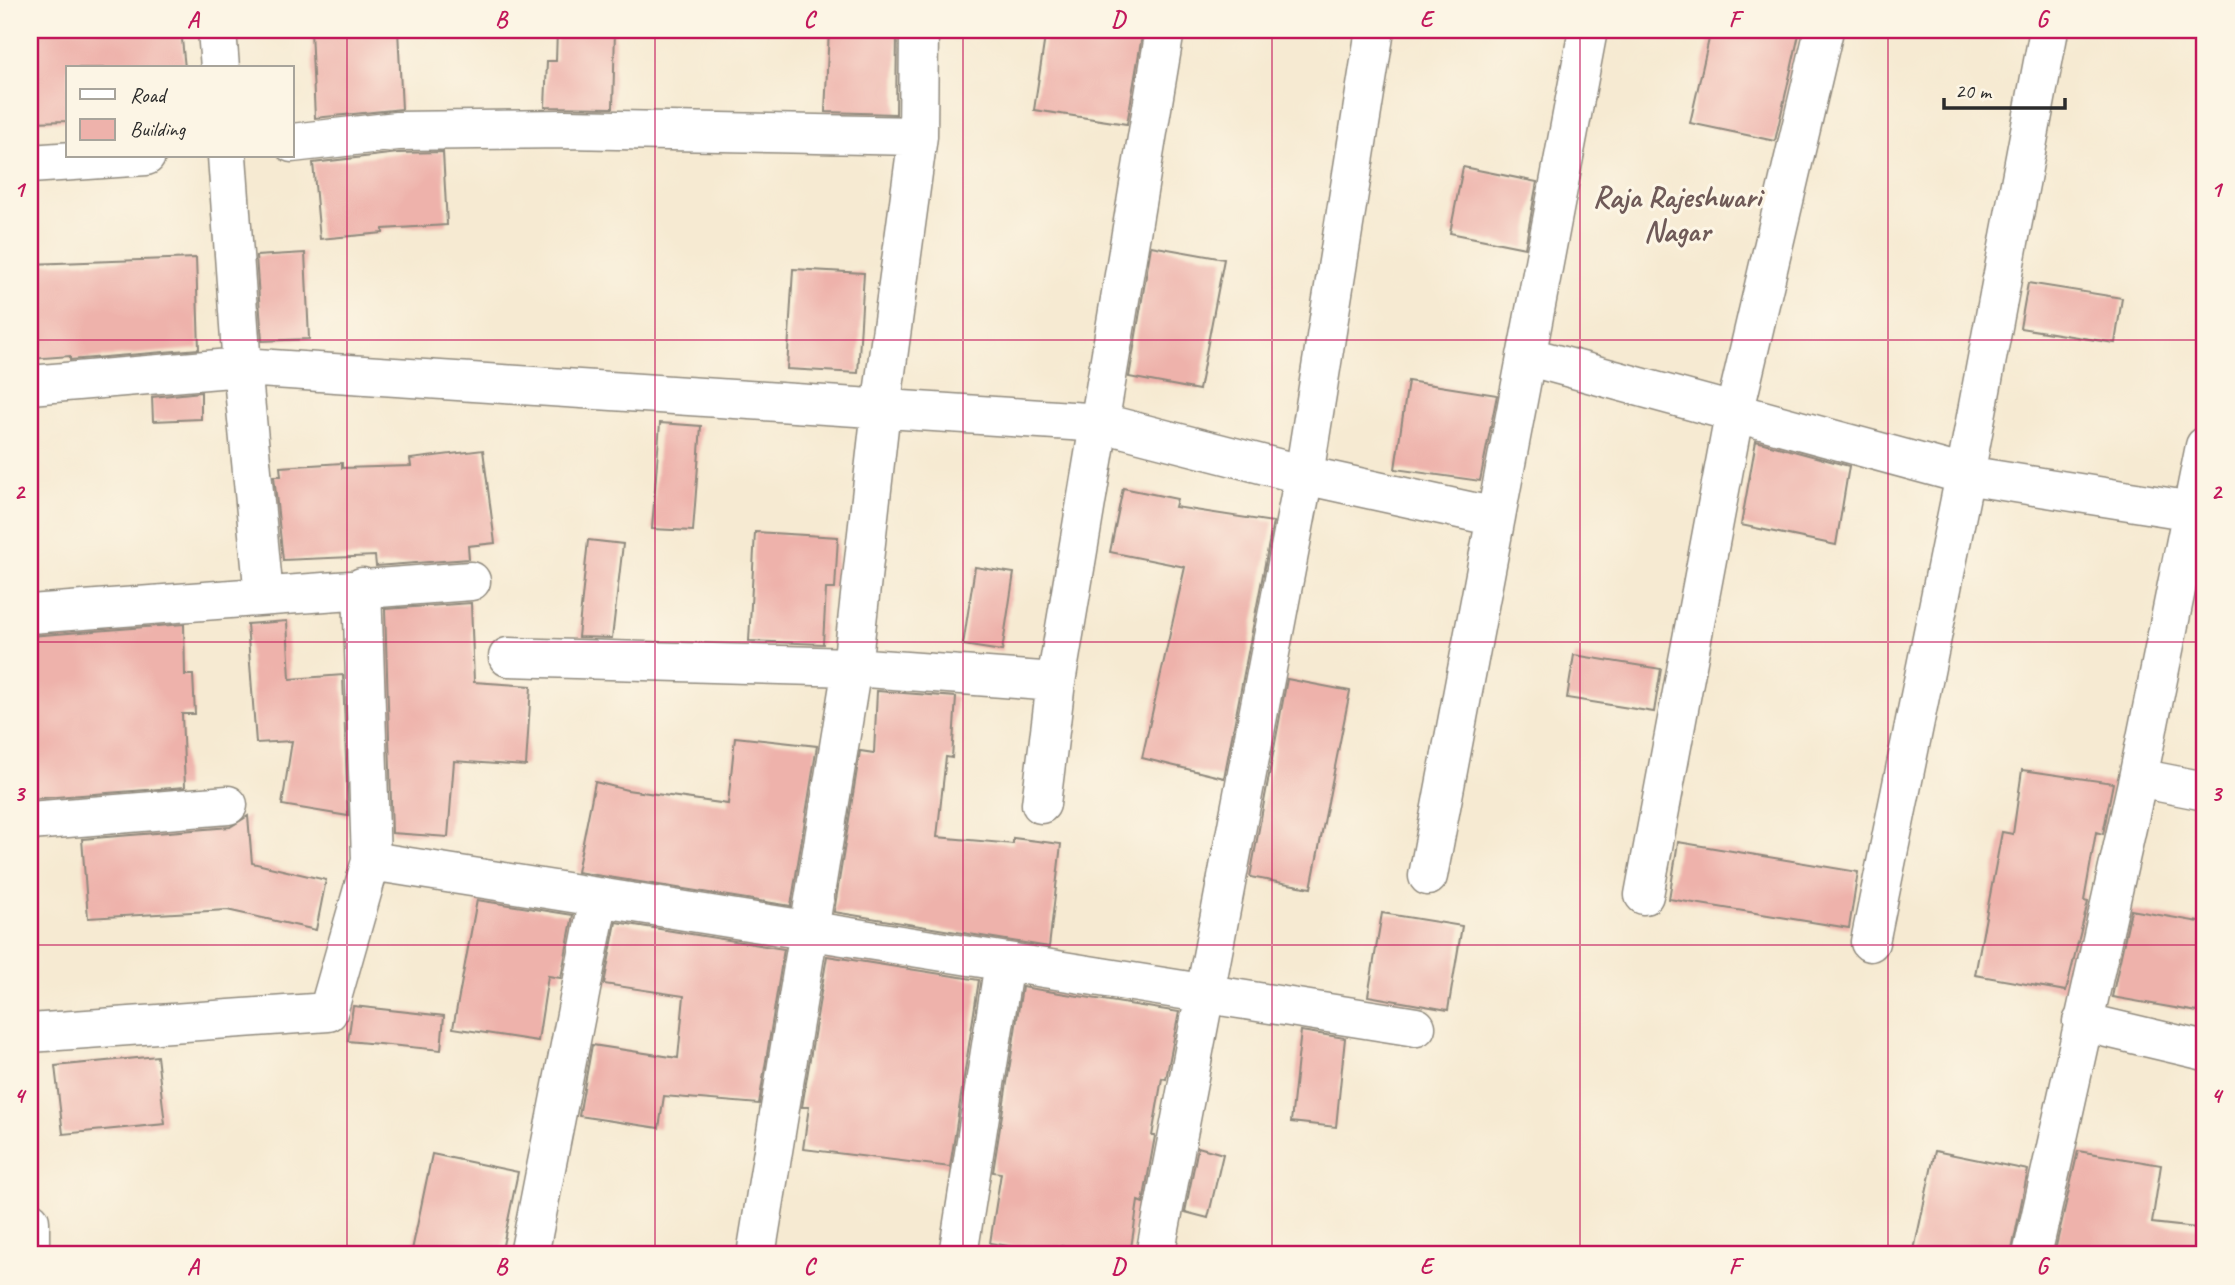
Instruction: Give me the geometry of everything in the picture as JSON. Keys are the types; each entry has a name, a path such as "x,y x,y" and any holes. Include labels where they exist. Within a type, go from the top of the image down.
{"street":[{"path":"217,30 220,66"},
{"path":"756,1255 852,667 881,409 918,136 919,30"},
{"path":"1041,804 1056,682 1165,30"},
{"path":"1155,1255 1304,475 1375,30"},
{"path":"1428,876 1588,30"},
{"path":"1644,895 1735,410 1824,30"},
{"path":"1870,942 1965,475 2049,30"},
{"path":"294,143 397,131 566,129 918,136"},
{"path":"30,164 117,158"},
{"path":"227,158 242,367 264,596"},
{"path":"1527,356 1735,410 1965,475 2198,512"},
{"path":"30,385 242,367 1101,423 1304,475 1496,517"},
{"path":"2032,1255 2198,512 2205,446"},
{"path":"30,614 362,587 471,581"},
{"path":"30,1033 328,1012 371,861 362,587"},
{"path":"508,657 852,667 1056,682"},
{"path":"2138,778 2205,791"},
{"path":"30,821 228,805"},
{"path":"371,861 1416,1027"},
{"path":"529,1255 599,897"},
{"path":"957,1255 1004,963"},
{"path":"2082,1022 2205,1051"}],"building":[{"path":"30,30 181,30 185,66 66,66 66,121 30,122"},
{"path":"311,30 398,30 402,109 315,118"},
{"path":"557,30 615,30 613,108 545,107 547,61 556,61"},
{"path":"829,30 897,30 896,114 825,112"},
{"path":"1046,30 1143,30 1127,124 1034,110"},
{"path":"1711,30 1800,30 1775,141 1690,123"},
{"path":"443,152 447,225 383,229 383,233 320,239 313,163 398,153"},
{"path":"1463,167 1537,182 1525,248 1450,233"},
{"path":"1151,246 1224,259 1199,390 1129,377"},
{"path":"305,253 309,339 262,341 256,256"},
{"path":"196,258 199,349 70,360 70,356 30,359 30,264"},
{"path":"793,269 864,273 858,373 787,369"},
{"path":"2028,283 2122,298 2115,343 2020,328"},
{"path":"1408,381 1497,395 1480,481 1395,469"},
{"path":"201,392 201,419 153,421 152,397"},
{"path":"660,423 701,426 693,531 652,529"},
{"path":"1756,441 1849,466 1836,545 1741,525"},
{"path":"483,450 495,543 468,546 469,559 376,566 375,556 283,560 274,476 281,476 280,467 342,463 342,468 411,466 410,459"},
{"path":"1123,488 1177,499 1175,507 1273,522 1224,778 1142,758 1185,567 1110,552"},
{"path":"755,532 838,537 835,589 826,589 823,644 749,641"},
{"path":"588,540 623,544 612,638 578,637"},
{"path":"975,567 1014,573 1002,651 963,645"},
{"path":"471,603 474,682 531,686 526,766 454,761 448,837 392,833 385,609"},
{"path":"287,621 290,679 343,675 348,816 282,805 292,741 256,743 247,624"},
{"path":"184,624 185,675 193,675 195,714 182,714 185,787 30,799 30,636"},
{"path":"1574,655 1661,669 1654,712 1567,698"},
{"path":"1287,679 1350,691 1311,888 1250,877"},
{"path":"877,691 956,697 952,758 946,757 937,837 1013,844 1013,838 1061,844 1049,947 834,912 860,751 874,753"},
{"path":"735,737 817,746 791,906 577,872 595,782 627,790 728,804"},
{"path":"2022,770 2113,783 2103,834 2096,832 2084,901 2088,902 2066,991 1975,975 2002,832 2013,834"},
{"path":"248,816 252,863 326,880 316,930 227,910 88,918 82,839 230,827"},
{"path":"1678,842 1858,872 1849,928 1669,899"},
{"path":"477,900 573,915 561,978 548,976 538,1041 453,1028"},
{"path":"2131,910 2205,923 2205,972 2198,1012 2112,997"},
{"path":"1382,913 1462,926 1448,1010 1368,996"},
{"path":"616,922 784,949 759,1104 664,1096 659,1128 579,1116 592,1045 678,1058 684,996 604,984"},
{"path":"827,956 979,980 950,1167 803,1149 809,1107 802,1107"},
{"path":"1022,987 1179,1012 1166,1079 1162,1078 1143,1203 1138,1201 1130,1255 1061,1246 1059,1254 990,1243 1001,1173 993,1172"},
{"path":"353,1006 444,1016 441,1050 348,1041"},
{"path":"1301,1031 1345,1038 1336,1127 1291,1122"},
{"path":"157,1056 165,1124 63,1134 55,1066"},
{"path":"1198,1147 1223,1154 1208,1218 1185,1212"},
{"path":"1935,1151 2028,1170 2011,1255 1913,1255"},
{"path":"2078,1151 2161,1165 2152,1223 2205,1229 2205,1255 2054,1255"},
{"path":"432,1154 518,1172 501,1255 411,1255"}],"district":[{"name":"Raja Rajeshwari Nagar","path":"1677,214"}]}
